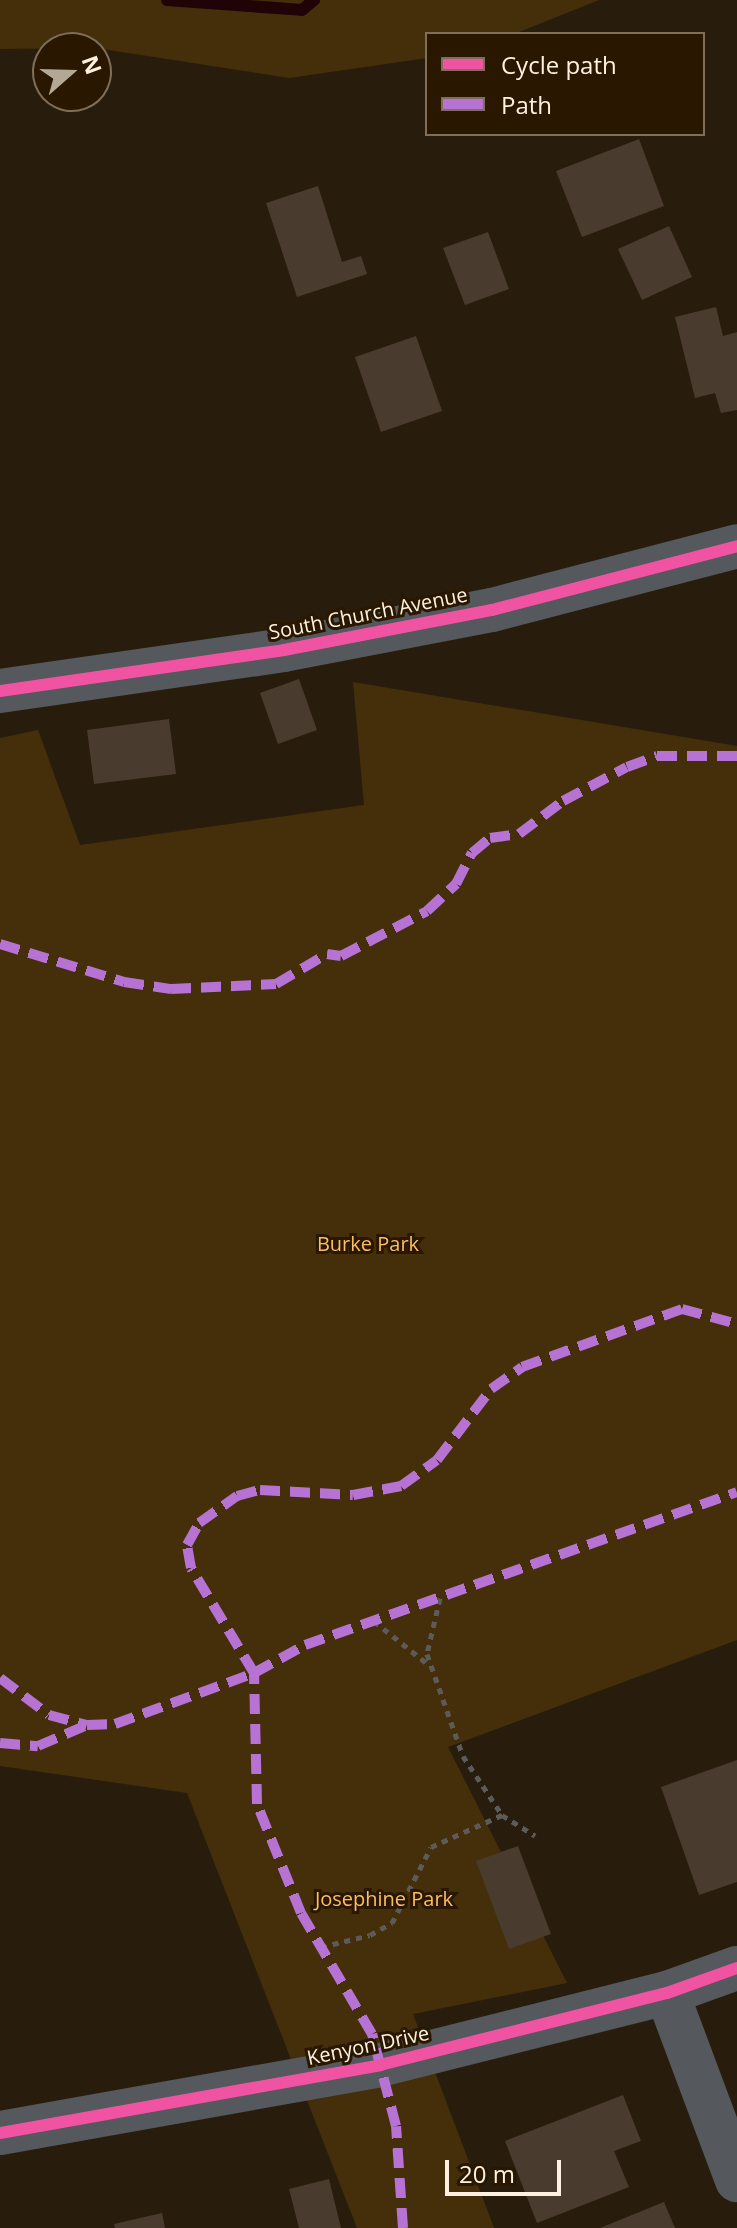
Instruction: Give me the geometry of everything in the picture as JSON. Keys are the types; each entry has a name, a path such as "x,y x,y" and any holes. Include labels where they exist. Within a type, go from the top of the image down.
{"street":[{"name":"South Church Avenue","path":"0,691 284,650 492,610 737,546"},
{"name":"Kenyon Drive","path":"0,2133 380,2065 667,1993 737,1968"},
{"path":"667,1993 737,2180"}],"path":[{"path":"440,1598 427,1654 463,1756 502,1815 535,1836"},
{"path":"374,1621 396,1633 431,1667"},
{"path":"321,1947 370,1935 392,1923 431,1847 502,1815"}],"green space":[{"path":"0,0 599,0 519,32 425,32 425,58 289,78 112,50 112,32 32,32 32,49 0,49"},
{"name":"Burke Park","path":"353,682 737,746 737,1640 448,1747 567,1983 413,2014 494,2228 357,2228 187,1793 0,1766 0,738 38,730 80,845 364,805"}],"building":[{"path":"639,139 664,206 582,237 556,171"},
{"path":"318,186 342,262 361,256 367,274 297,297 266,203"},
{"path":"669,226 692,277 642,300 618,249"},
{"path":"488,232 509,289 465,305 443,248"},
{"path":"716,307 723,336 737,332 737,410 721,413 715,393 695,398 675,317"},
{"path":"416,336 442,411 381,432 355,357"},
{"path":"299,679 317,730 278,744 260,693"},
{"path":"169,719 176,774 94,784 87,730"},
{"path":"737,1760 737,1882 699,1895 661,1787"},
{"path":"518,1846 551,1934 509,1949 476,1861"},
{"path":"623,2095 641,2141 614,2151 629,2187 537,2223 505,2141"},
{"path":"329,2179 341,2228 299,2228 289,2189"},
{"path":"664,2202 675,2228 600,2228"},
{"path":"162,2213 165,2228 115,2228 114,2224"}],"waterway":[{"path":"167,0 302,10 314,0"}],"marked path":[{"path":"0,944 124,982 171,989 276,984 327,954 341,956 427,911 456,884 472,853 490,838 519,834 563,801 627,767 657,756 737,756"},
{"path":"403,2228 396,2126 372,2034 301,1913 257,1804 254,1673 191,1568 187,1545 199,1523 237,1496 260,1490 353,1495 401,1486 437,1460 491,1389 522,1367 682,1309 737,1324"},
{"path":"0,1678 49,1715 87,1725 115,1724 254,1673 305,1645 737,1492"},
{"path":"0,1743 38,1746 87,1725"}],"cycle path":[{"path":"0,691 284,650 492,610 737,546"},
{"path":"0,2133 380,2065 667,1993 737,1968"}],"park label":[{"name":"Josephine Park","path":"384,1898"}]}
